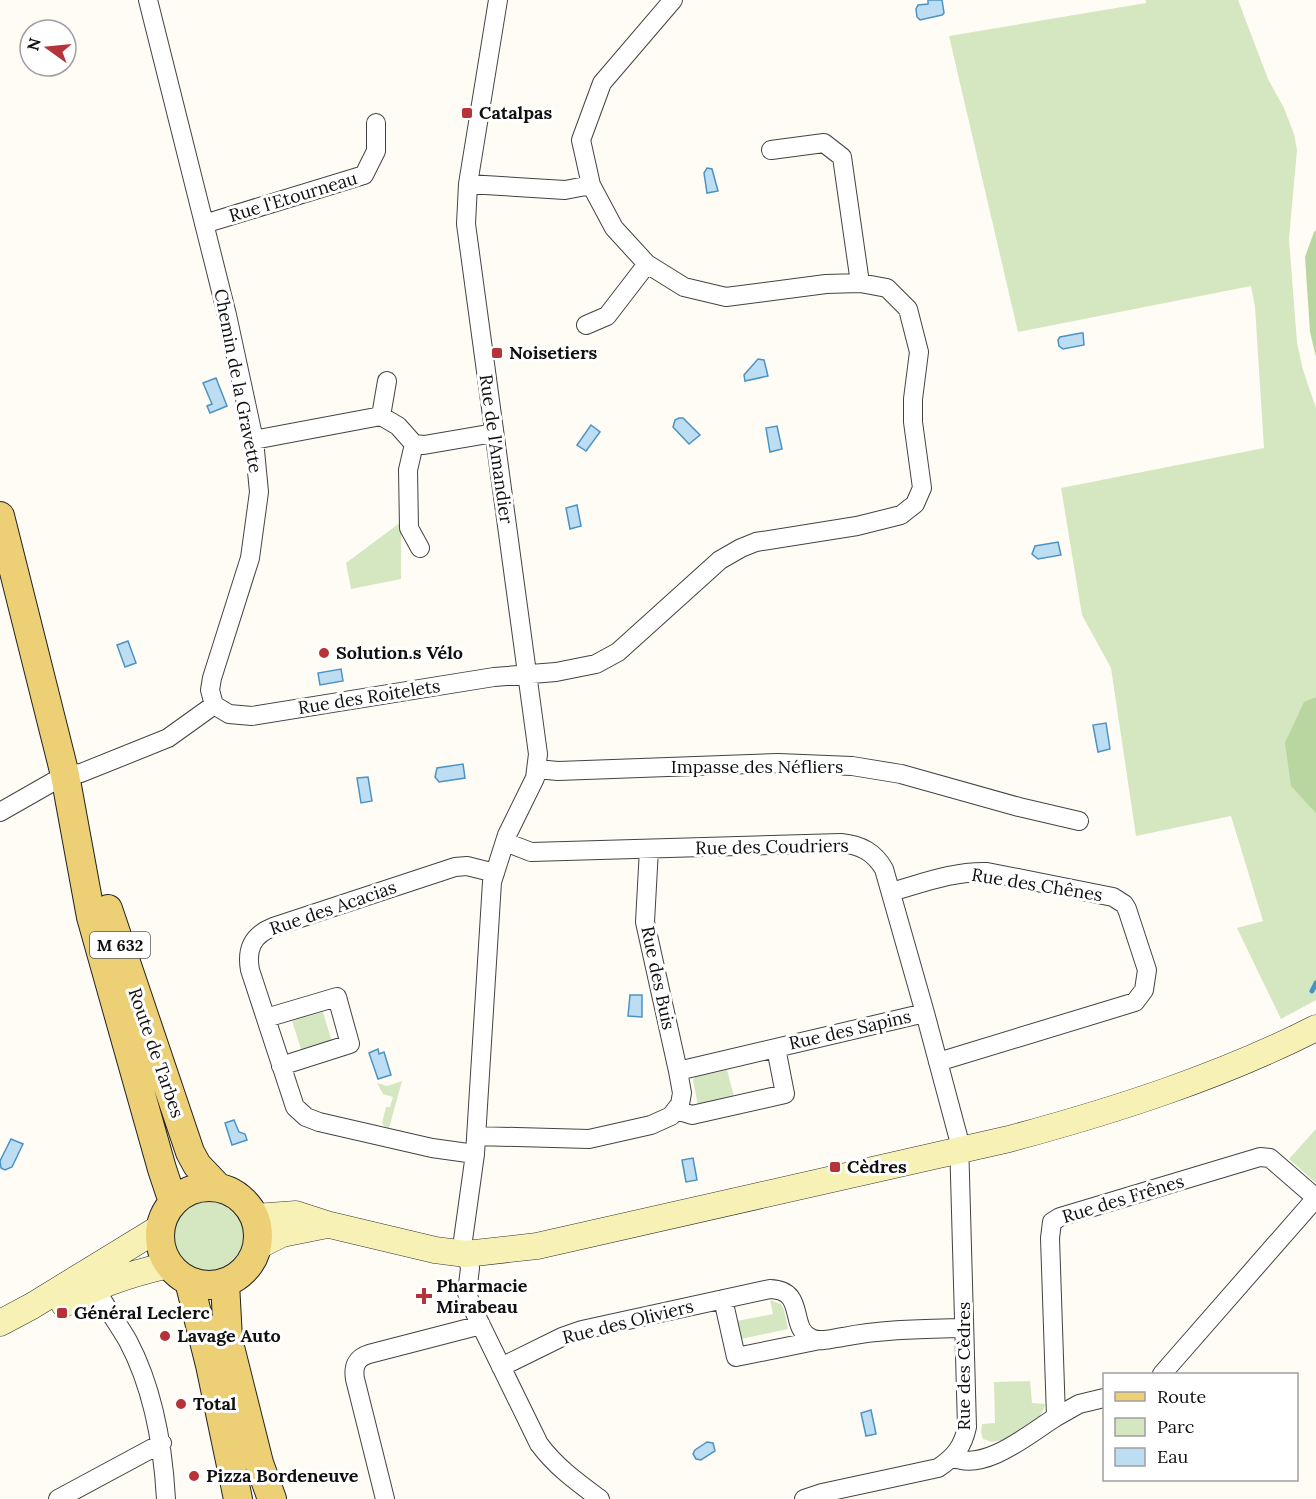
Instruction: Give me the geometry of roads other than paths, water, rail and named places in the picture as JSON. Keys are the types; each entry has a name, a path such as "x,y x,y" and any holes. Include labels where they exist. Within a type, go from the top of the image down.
{"main road":[{"name":"Route de Tarbes","path":"0,516 65,775 92,917 173,1202"},
{"name":"Route de Tarbes","path":"65,775 148,1032 190,1152 197,1165 217,1186 233,1192 246,1202 255,1217"},
{"path":"0,1323 91,1279 137,1273 179,1273 206,1285 225,1283 240,1275 251,1262 258,1246 259,1231 255,1217 296,1214 330,1225 435,1250 466,1254 537,1246 959,1151 1060,1125 1227,1067 1316,1028"},
{"path":"217,1186 200,1187 185,1192 173,1202 165,1213 161,1227 161,1247 179,1273 210,1365 238,1499"},
{"path":"258,1246 282,1234 330,1225"},
{"path":"0,1338 91,1279 161,1227"},
{"path":"225,1283 228,1339 259,1463 272,1499"}],"street":[{"name":"Chemin de la Gravette","path":"148,0 227,315 254,440 259,492 254,537 244,581 212,678 210,690 214,705"},
{"name":"Rue de l'Amandier","path":"498,0 468,184 466,224 538,754 537,768 531,788 500,857"},
{"path":"673,0 602,83 581,140 591,185 614,228 647,264 684,287 726,297 860,282 842,157 824,143 771,150"},
{"name":"Rue l'Etourneau","path":"204,224 364,176 376,151 376,123"},
{"path":"468,184 565,190 591,185"},
{"path":"586,325 607,316 647,264"},
{"name":"Rue des Roitelets","path":"214,705 229,714 252,716 494,677 556,672 596,664 618,652 720,560 741,548 756,542 857,526 901,515 915,504 922,488 913,422 913,399 919,351 908,309 887,288 860,282"},
{"path":"381,416 387,381"},
{"path":"254,440 381,416 398,426 414,444 424,445 494,433"},
{"path":"414,444 408,470 409,528 420,548"},
{"path":"0,812 65,775 81,773 168,738 214,705"},
{"name":"Impasse des Néfliers","path":"537,768 558,771 778,763 852,766 901,774 1018,807 1079,821"},
{"name":"Rue des Coudriers","path":"500,857 531,852 852,844 873,854 879,860 891,892 959,1140 959,1151"},
{"name":"Rue des Buis","path":"649,849 645,922 678,1071"},
{"path":"500,857 490,908 476,1145 463,1240 470,1268 467,1293 539,1444 566,1474 600,1499"},
{"name":"Rue des Acacias","path":"476,1145 421,1146 306,1117 295,1107 248,961 250,947 257,935 273,927 455,867 500,857"},
{"name":"Rue des Chênes","path":"891,892 956,873 987,872 1113,897 1120,900 1127,909 1147,970 1144,990 1136,1002 938,1062"},
{"path":"266,1018 337,997 350,1044 281,1066"},
{"name":"Rue des Sapins","path":"678,1071 925,1013"},
{"name":"Rue des Sapins","path":"676,1110 692,1115 785,1094 776,1048"},
{"path":"476,1145 589,1139 651,1125 666,1119 676,1110 682,1093 678,1071"},
{"name":"Rue des Cèdres","path":"804,1499 822,1493 932,1470 953,1457 964,1441 967,1427 959,1151"},
{"name":"Rue des Frênes","path":"1056,1417 1050,1238 1052,1222 1060,1217 1260,1157 1270,1158 1316,1198 1163,1373"},
{"path":"91,1279 130,1344 146,1384 162,1443 166,1499"},
{"name":"Rue des Oliviers","path":"501,1367 562,1337 582,1330 770,1289 782,1290 792,1299 803,1332 810,1338 820,1340"},
{"path":"723,1299 736,1357 872,1332 964,1328"},
{"path":"385,1499 355,1379 354,1371 357,1362 360,1357 369,1354 481,1325"},
{"path":"953,1457 960,1461 967,1461 993,1456 1079,1404 1103,1398"},
{"path":"58,1499 162,1443"}],"water":[{"path":"928,0 942,0 944,13 920,20 916,9 918,5 928,4"},
{"path":"707,168 712,169 718,191 707,193 704,173"},
{"path":"1083,333 1084,345 1063,349 1059,346 1060,337"},
{"path":"758,359 764,360 768,376 745,381 744,375"},
{"path":"216,378 227,406 210,413 207,406 212,404 203,383"},
{"path":"683,418 700,435 689,444 673,427 675,420"},
{"path":"591,425 600,432 586,451 577,445"},
{"path":"777,426 782,449 770,452 766,428"},
{"path":"577,505 581,526 570,529 566,508"},
{"path":"1058,542 1061,555 1038,559 1032,554 1035,546"},
{"path":"128,641 136,663 125,667 117,645"},
{"path":"341,669 343,681 320,685 318,673"},
{"path":"1106,723 1110,749 1098,752 1093,725"},
{"path":"463,764 465,778 439,782 435,777 437,768"},
{"path":"368,777 372,801 361,803 357,778"},
{"path":"630,995 642,995 642,1017 628,1016"},
{"path":"378,1049 379,1054 384,1052 391,1075 378,1079 369,1053"},
{"path":"234,1120 239,1132 245,1134 247,1140 232,1145 225,1123"},
{"path":"11,1139 23,1144 12,1167 5,1170 1,1168 0,1161"},
{"path":"693,1158 697,1180 686,1182 682,1160"},
{"path":"871,1410 876,1434 866,1436 861,1413"},
{"path":"707,1442 713,1443 715,1451 701,1460 696,1459 693,1454 695,1450"}],"waterway":[{"path":"1312,991 1316,983"}],"place":[{"name":"Catalpas","path":"467,113"},
{"name":"Noisetiers","path":"497,353"},
{"name":"Solution.s Vélo","path":"324,653"},
{"name":"Cèdres","path":"835,1167"},
{"name":"Pharmacie Mirabeau","path":"424,1296"},
{"name":"Général Leclerc","path":"62,1313"},
{"name":"Lavage Auto","path":"165,1336"},
{"name":"Total","path":"181,1404"},
{"name":"Pizza Bordeneuve","path":"194,1476"}]}
